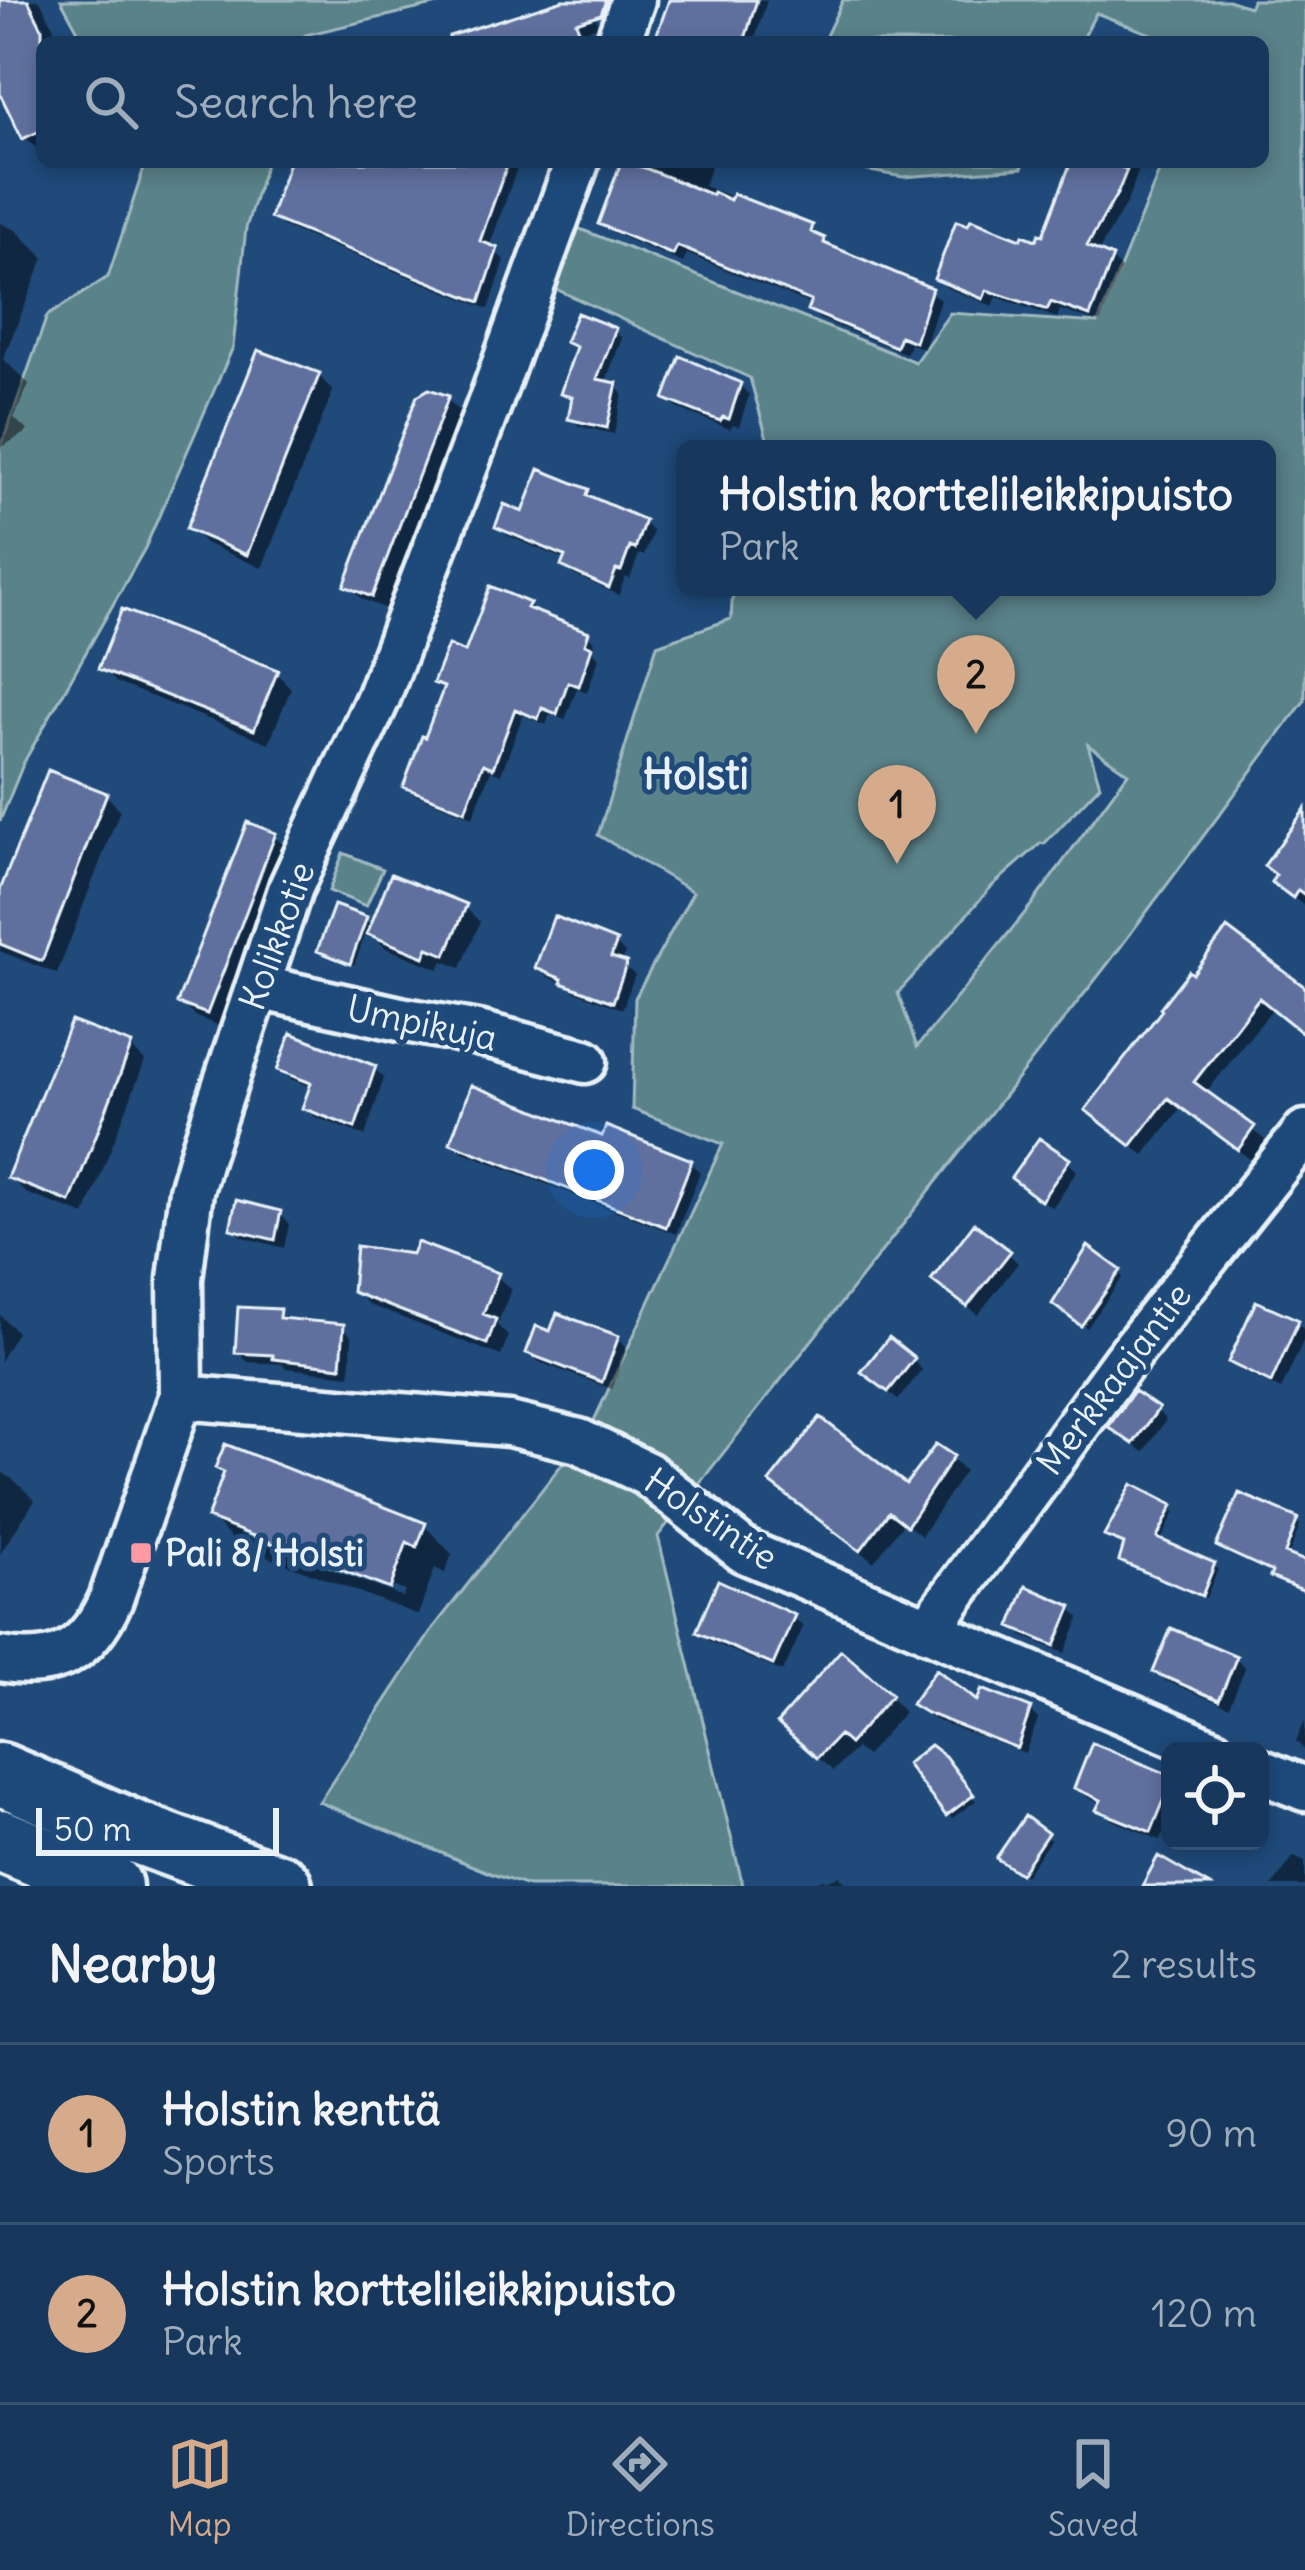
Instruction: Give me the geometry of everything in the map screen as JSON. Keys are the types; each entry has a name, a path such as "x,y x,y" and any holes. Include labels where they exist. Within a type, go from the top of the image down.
{"highway":[{"path":"0,1774 135,1832 281,1886"},
{"path":"0,1840 78,1882"}],"street":[{"path":"620,36 633,0"},
{"name":"Kolikkotie","path":"0,1659 33,1662 63,1656 87,1640 99,1625 135,1532 181,1396 179,1296 191,1191 291,887 392,661 575,168"},
{"name":"Umpikuja","path":"258,987 478,1033 585,1061"},
{"name":"Merkkaajantie","path":"928,1630 1125,1360 1305,1132"},
{"name":"Holstintie","path":"181,1396 509,1424 579,1441 646,1474 744,1551 1193,1742"},
{"path":"1269,1775 1305,1790"}],"green space":[{"path":"61,0 455,0 305,36 81,36"},
{"path":"843,0 1228,0 1249,7 1253,0 1305,0 1305,700 1110,961 658,1536 743,1886 528,1886 319,1802 435,1626 591,1427 723,1144 632,1109 635,998 693,892 598,835 657,645 731,619 732,596 1276,596 1276,440 767,440 750,378 547,285 570,225 915,362 950,313 1098,323 1161,168 1269,168 1269,36 1155,36 1096,13 1084,36 826,36","holes":["1088,745 1128,773 1032,904 917,1047 898,993 992,886 1044,844 1100,785"]},
{"path":"144,168 264,168 246,228 233,347 145,548 24,762 0,821 0,450 47,316 108,277"},
{"path":"853,168 1022,168 903,177"},
{"path":"343,853 383,869 366,906 329,891"}],"building":[{"path":"0,0 28,0 42,28 42,36 36,36 36,133 22,139 0,94"},
{"path":"563,0 606,0 601,14 576,22 579,30 560,36 449,36"},
{"path":"669,0 757,0 746,36 656,36"},
{"path":"287,168 506,168 480,241 498,248 480,302 270,218"},
{"path":"619,168 645,168 712,195 730,200 733,194 813,225 811,232 825,238 824,243 932,288 915,342 900,336 896,347 807,310 811,301 677,246 673,255 598,224"},
{"path":"1069,168 1127,170 1087,246 1113,257 1090,316 1051,302 1047,310 987,290 983,299 934,279 956,221 968,225 971,219 1021,239 1023,235 1036,240 1043,235"},
{"path":"577,313 616,328 597,379 617,383 607,428 568,419 572,397 560,394 576,347 565,342"},
{"path":"258,350 320,373 247,555 186,529"},
{"path":"680,356 741,383 729,419 720,421 664,399"},
{"path":"429,389 449,396 372,597 344,586 417,396"},
{"path":"539,469 589,489 587,495 645,520 635,549 630,547 609,588 561,566 565,556 495,527 504,504 523,512"},
{"path":"490,586 530,603 527,608 589,632 585,644 592,647 579,686 568,682 557,714 542,708 538,719 515,709 493,768 483,764 465,811 403,787 444,687 433,683 448,645 465,652"},
{"path":"122,609 278,670 254,730 98,669"},
{"path":"48,770 107,793 42,961 0,944 0,890"},
{"path":"1305,809 1305,895 1298,890 1293,898 1271,882 1276,875 1264,866"},
{"path":"247,822 276,833 207,1014 177,1003"},
{"path":"391,874 467,904 446,955 428,948 424,957 367,934"},
{"path":"334,905 367,917 350,964 317,951"},
{"path":"554,916 617,941 611,957 627,962 613,1002 535,968"},
{"path":"1227,928 1305,987 1305,1035 1259,998 1194,1082 1255,1126 1238,1150 1168,1098 1131,1146 1085,1110 1160,1008"},
{"path":"71,1021 132,1044 70,1202 7,1178"},
{"path":"291,1033 376,1066 355,1128 302,1108 311,1083 277,1070"},
{"path":"471,1085 602,1136 606,1126 692,1160 666,1227 450,1143"},
{"path":"1039,1138 1070,1159 1041,1201 1011,1178"},
{"path":"236,1200 281,1211 275,1240 230,1229"},
{"path":"974,1223 1011,1251 967,1307 931,1280"},
{"path":"417,1242 499,1273 483,1314 496,1319 487,1344 352,1292 356,1246 412,1254"},
{"path":"1088,1246 1121,1270 1081,1326 1052,1304"},
{"path":"1256,1301 1299,1320 1271,1383 1228,1362"},
{"path":"238,1307 280,1309 279,1318 344,1324 341,1367 235,1353"},
{"path":"557,1313 619,1336 602,1382 526,1353 536,1326 550,1331"},
{"path":"889,1337 915,1358 888,1392 861,1372"},
{"path":"1134,1391 1159,1408 1133,1444 1108,1427"},
{"path":"820,1417 906,1484 936,1444 954,1456 907,1526 889,1512 860,1551 769,1482"},
{"path":"225,1444 426,1523 417,1547 407,1542 390,1589 207,1518 224,1472 215,1468"},
{"path":"1132,1484 1173,1505 1157,1538 1215,1563 1202,1596 1119,1561 1124,1544 1104,1536"},
{"path":"1239,1493 1298,1518 1285,1553 1305,1561 1305,1591 1216,1546"},
{"path":"718,1580 795,1615 773,1665 696,1632"},
{"path":"1026,1586 1072,1606 1055,1646 1010,1627"},
{"path":"1171,1628 1237,1656 1219,1700 1153,1672"},
{"path":"841,1650 892,1695 849,1744 839,1735 817,1758 777,1723"},
{"path":"936,1669 977,1701 982,1689 1031,1708 1017,1748 911,1704"},
{"path":"1092,1743 1161,1771 1161,1808 1151,1832 1096,1810 1101,1800 1074,1788"},
{"path":"930,1745 945,1756 974,1795 946,1816 906,1764"},
{"path":"1025,1816 1048,1833 1020,1874 996,1858"},
{"path":"1158,1856 1210,1886 1142,1886"}],"place":[{"name":"Holstin korttelileikkipuisto","path":"976,734"},
{"name":"Holstin kenttä","path":"897,864"},
{"name":"Pali 8/ Holsti","path":"141,1553"}],"district":[{"name":"Holsti","path":"696,774"}]}
